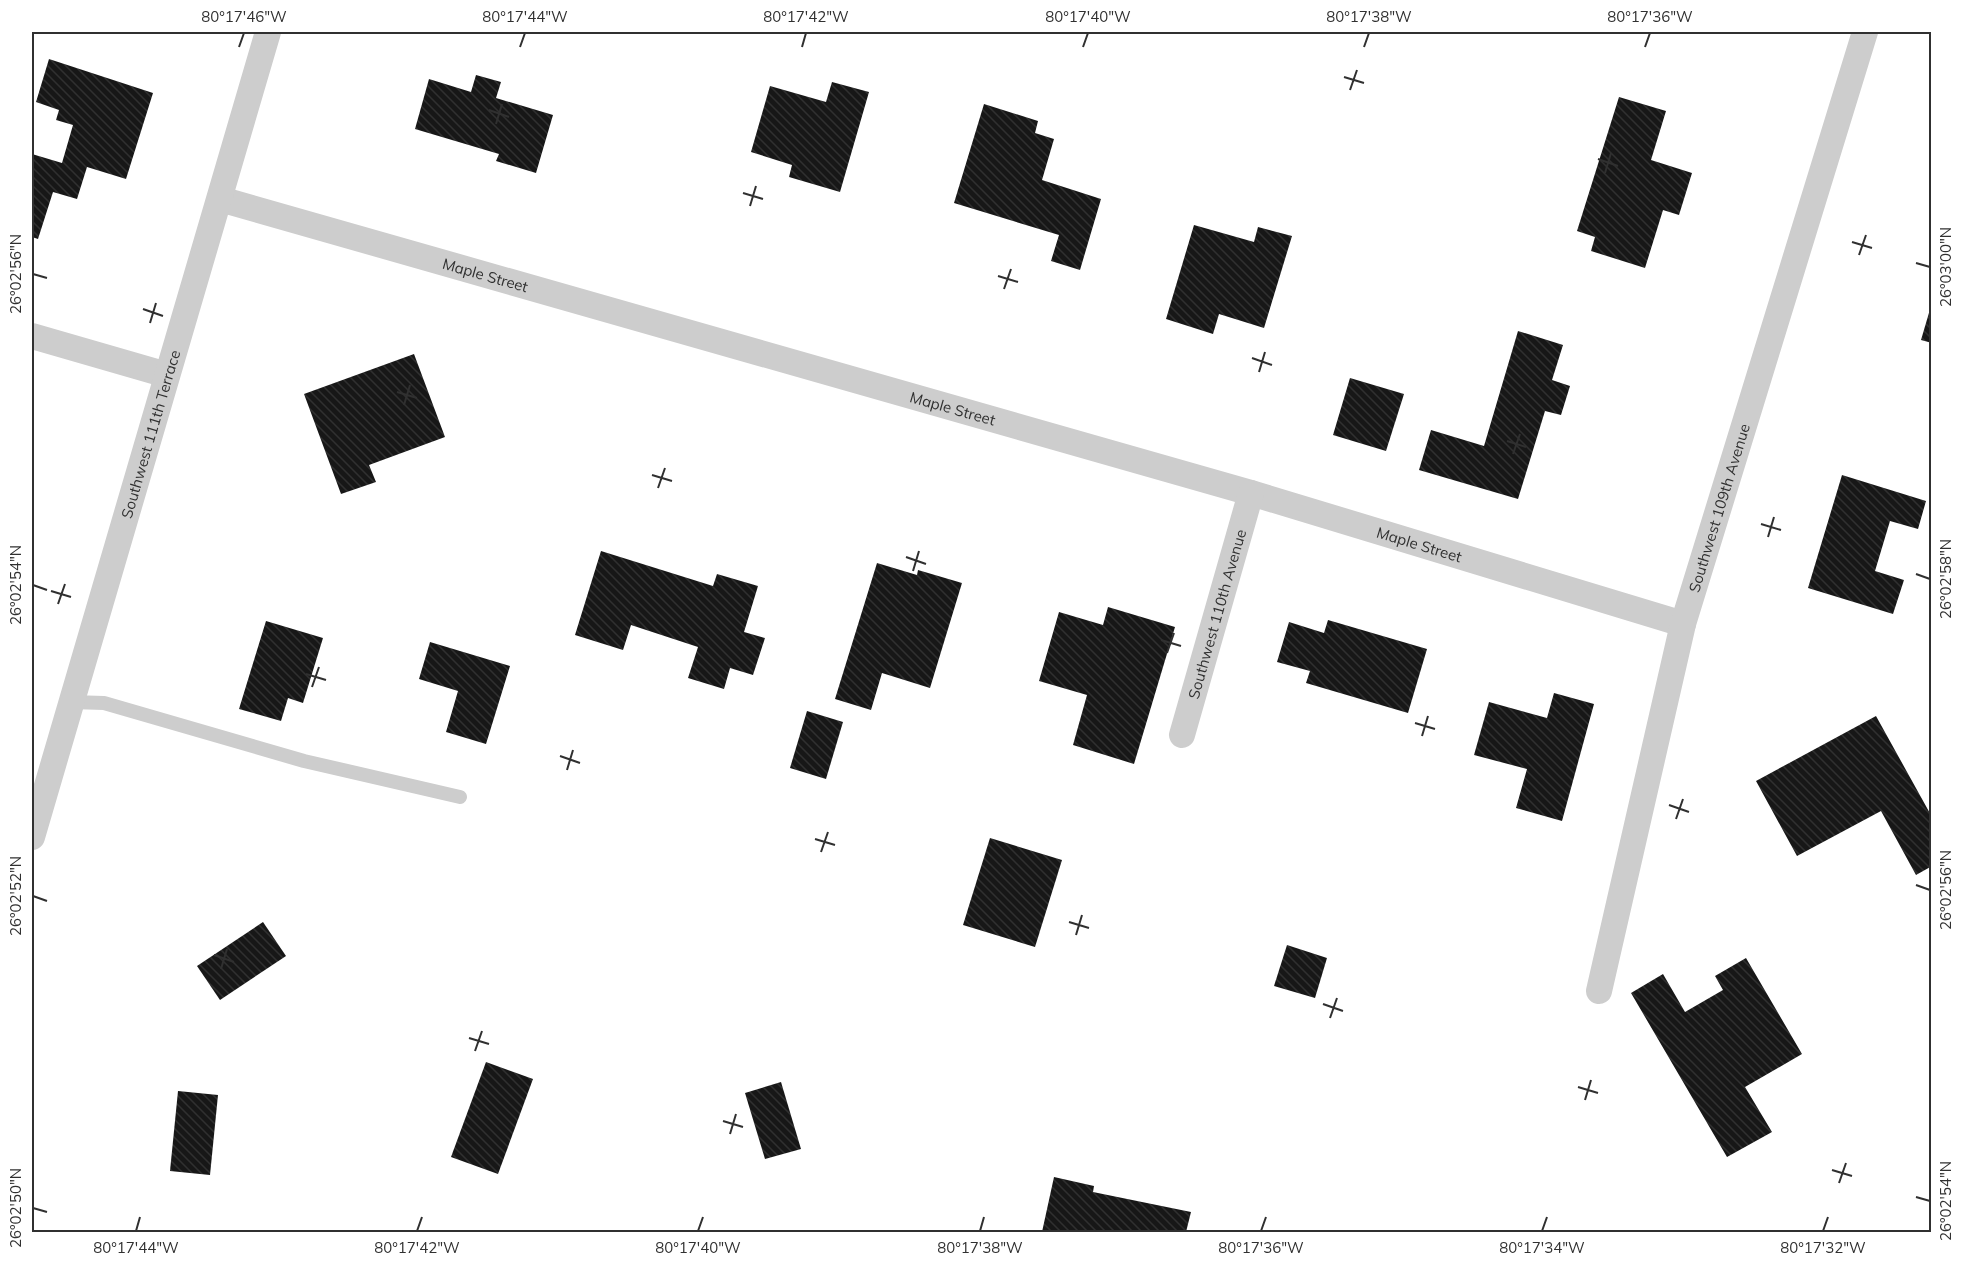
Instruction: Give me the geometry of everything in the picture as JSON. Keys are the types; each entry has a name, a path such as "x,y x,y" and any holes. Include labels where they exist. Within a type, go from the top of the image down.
{"street":[{"name":"Southwest 111th Terrace","path":"32,837 268,32"},
{"name":"Southwest 109th Avenue","path":"1599,991 1683,624 1865,32"},
{"name":"Maple Street","path":"220,199 1251,493 1683,624"},
{"path":"32,336 167,375"},
{"name":"Southwest 110th Avenue","path":"1182,735 1251,493"}],"lane":[{"path":"71,702 104,703 304,761 460,797"}],"building":[{"path":"49,59 153,93 126,179 87,167 77,199 53,192 38,239 32,237 32,154 62,163 73,125 56,120 59,110 36,102"},
{"path":"476,75 501,82 496,98 553,115 536,173 496,161 499,154 415,129 429,79 471,92"},
{"path":"832,82 869,92 840,192 789,177 792,165 751,152 770,86 826,102"},
{"path":"1619,97 1666,111 1651,160 1692,173 1679,215 1663,210 1645,268 1591,251 1595,237 1577,231"},
{"path":"984,104 1038,121 1035,133 1054,139 1042,180 1101,199 1080,270 1051,261 1059,235 954,203"},
{"path":"1194,225 1254,242 1258,227 1292,236 1264,328 1219,314 1213,334 1166,319"},
{"path":"1932,306 1932,343 1921,340"},
{"path":"1518,331 1563,345 1552,380 1570,386 1561,415 1545,411 1518,499 1419,470 1431,430 1484,446"},
{"path":"414,354 445,437 369,465 376,482 341,494 304,394"},
{"path":"1350,378 1404,394 1386,451 1333,435"},
{"path":"1842,475 1926,501 1918,529 1890,521 1875,571 1904,580 1893,614 1808,588"},
{"path":"601,551 713,586 717,574 758,586 744,632 765,638 753,675 730,668 724,689 688,678 698,647 631,625 623,650 575,635"},
{"path":"877,563 917,575 918,570 962,583 930,688 882,673 871,710 835,699"},
{"path":"1108,607 1175,627 1134,764 1073,745 1087,695 1039,681 1059,612 1103,625"},
{"path":"1328,620 1427,649 1408,713 1306,683 1310,671 1277,662 1289,622 1324,633"},
{"path":"266,621 323,638 303,703 288,698 281,721 239,709"},
{"path":"430,642 510,666 486,744 446,732 458,691 419,679"},
{"path":"1554,693 1594,704 1562,821 1516,808 1527,769 1474,755 1489,702 1547,718"},
{"path":"807,711 843,722 826,779 790,768"},
{"path":"1876,716 1932,817 1932,866 1916,875 1881,811 1797,856 1756,781"},
{"path":"990,838 1062,860 1035,947 963,925"},
{"path":"263,922 286,956 220,1000 197,966"},
{"path":"1287,945 1327,958 1315,998 1274,986"},
{"path":"1746,958 1802,1054 1745,1087 1772,1132 1727,1157 1631,993 1663,974 1685,1012 1723,990 1715,976"},
{"path":"486,1062 533,1079 498,1174 451,1157"},
{"path":"781,1082 801,1149 765,1159 745,1093"},
{"path":"178,1091 218,1095 210,1175 170,1171"},
{"path":"1054,1177 1094,1186 1093,1192 1191,1212 1186,1232 1042,1232"}]}
